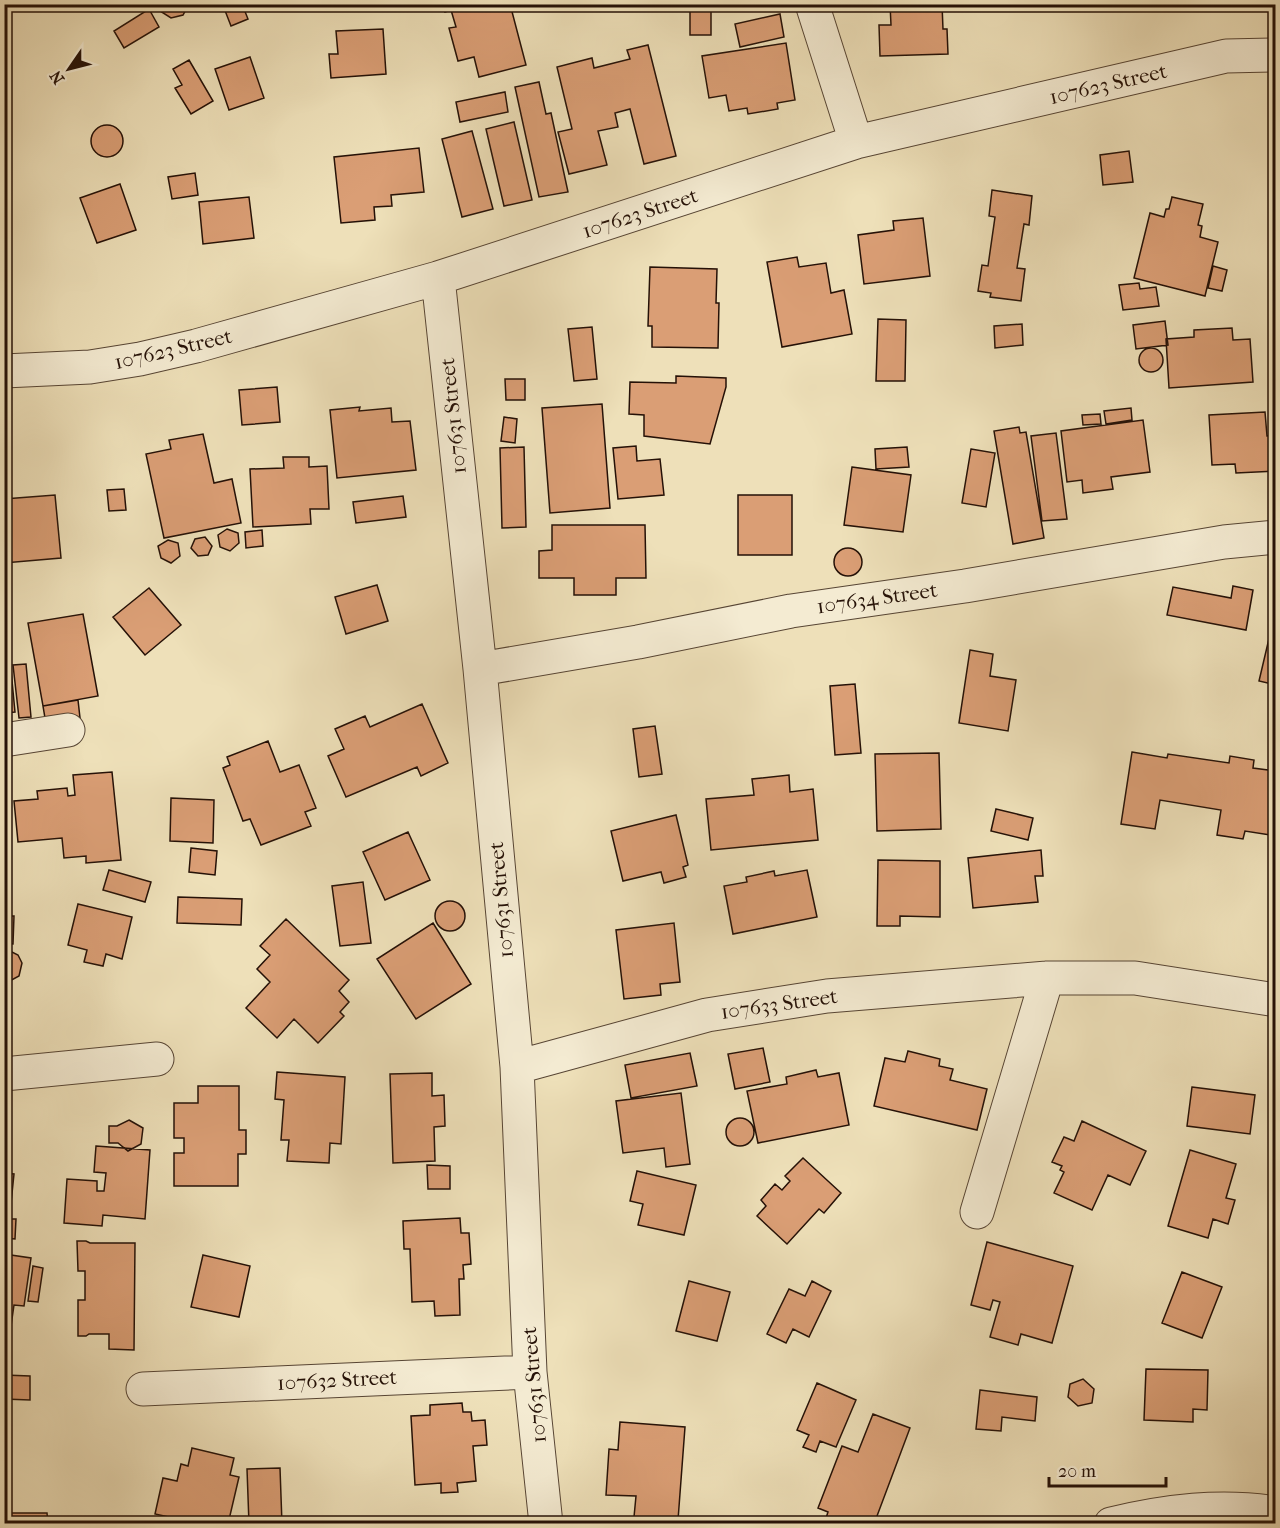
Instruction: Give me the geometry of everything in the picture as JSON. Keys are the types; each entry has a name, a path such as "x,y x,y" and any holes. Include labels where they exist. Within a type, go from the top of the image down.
{"street":[{"path":"812,4 856,142"},
{"name":"107623 Street","path":"4,371 90,367 196,346 438,278 856,142 1226,56 1275,55"},
{"name":"107631 Street","path":"438,278 480,669 517,1067 531,1372 546,1524"},
{"name":"107634 Street","path":"480,669 638,642 791,611 1224,542 1275,537"},
{"path":"4,740 68,730"},
{"path":"977,1212 1047,978"},
{"name":"107633 Street","path":"517,1067 707,1015 827,996 1047,978 1135,978 1275,1000"},
{"path":"4,1074 157,1059"},
{"name":"107632 Street","path":"143,1389 531,1372"},
{"path":"1111,1524 1156,1513 1206,1508 1275,1513"}],"building":[{"path":"157,4 189,4 183,15 171,18 160,11"},
{"path":"242,4 248,19 231,26 224,8"},
{"path":"443,4 510,4 526,65 479,77 474,57 458,61 449,28 456,27 451,10 445,12"},
{"path":"690,4 711,4 711,35 690,35"},
{"path":"890,4 942,4 943,29 947,29 948,54 880,56 879,25 891,25"},
{"path":"149,9 159,27 124,48 114,31"},
{"path":"780,14 784,37 740,47 735,24"},
{"path":"383,29 386,74 331,78 329,54 338,54 336,31"},
{"path":"786,43 795,100 777,103 778,109 748,114 747,108 729,111 726,95 709,98 702,56"},
{"path":"648,45 676,156 644,164 630,109 615,113 618,127 598,131 607,165 569,174 558,132 572,129 557,67 592,58 594,68 630,59 627,50"},
{"path":"250,57 264,98 229,110 215,69"},
{"path":"189,60 213,101 191,114 175,88 182,85 173,69"},
{"path":"539,82 546,114 551,113 568,192 539,197 515,87"},
{"path":"505,92 508,112 460,122 456,102"},
{"path":"514,122 532,200 504,206 486,129"},
{"path":"107,125 118,130 123,141 118,152 107,157 96,152 91,141 96,130"},
{"path":"472,131 493,209 462,217 442,139"},
{"path":"419,148 424,192 391,195 392,206 374,207 375,220 341,223 334,157"},
{"path":"1129,151 1133,182 1103,185 1100,155"},
{"path":"195,173 198,195 172,199 168,177"},
{"path":"120,184 136,230 97,243 80,198"},
{"path":"992,190 1032,196 1029,225 1024,224 1017,268 1025,269 1021,301 990,297 991,293 978,291 982,265 988,266 995,217 989,216"},
{"path":"249,197 254,238 203,244 199,202"},
{"path":"1172,197 1203,204 1198,225 1202,226 1200,237 1218,242 1205,296 1134,278 1150,213 1164,217"},
{"path":"923,218 930,276 864,284 858,235 894,230 893,221"},
{"path":"797,257 799,267 826,263 831,293 844,290 852,334 782,347 767,262"},
{"path":"1213,266 1227,270 1222,291 1208,288"},
{"path":"650,267 717,269 718,348 652,347 652,326 648,326"},
{"path":"1139,283 1140,289 1156,287 1159,306 1123,310 1119,285"},
{"path":"878,319 906,320 905,381 876,381"},
{"path":"1165,321 1168,345 1136,349 1133,325"},
{"path":"1022,324 1023,345 995,348 994,326"},
{"path":"592,327 597,379 574,381 568,329"},
{"path":"1232,328 1233,340 1250,339 1253,382 1169,388 1166,339 1194,337 1194,330"},
{"path":"1151,348 1160,351 1163,360 1160,369 1151,372 1142,369 1139,360 1142,351"},
{"path":"676,376 726,378 726,387 710,444 644,436 644,415 629,414 630,382 676,383"},
{"path":"505,379 525,379 525,400 506,400"},
{"path":"277,387 280,422 242,425 239,390"},
{"path":"602,404 610,508 550,513 542,408"},
{"path":"360,407 359,411 391,408 392,422 410,421 416,470 337,478 330,410"},
{"path":"1131,408 1132,420 1106,424 1104,411"},
{"path":"1265,412 1267,436 1276,435 1276,471 1236,473 1235,464 1212,465 1209,415"},
{"path":"1100,414 1101,424 1083,425 1082,415"},
{"path":"504,417 517,419 515,443 501,441"},
{"path":"1143,420 1150,472 1111,477 1113,489 1083,493 1082,480 1067,482 1061,431"},
{"path":"1019,427 1020,433 1026,432 1044,538 1013,544 994,431"},
{"path":"1056,433 1067,519 1042,521 1031,436"},
{"path":"203,434 214,483 232,479 241,523 164,538 146,454 171,449 169,440"},
{"path":"636,446 637,461 660,459 664,495 618,499 613,448"},
{"path":"524,447 526,527 502,528 500,448"},
{"path":"907,447 909,467 876,469 875,449"},
{"path":"971,449 995,453 986,507 962,503"},
{"path":"283,457 309,457 309,467 327,466 329,509 310,509 311,524 253,527 250,469 284,468"},
{"path":"852,467 911,475 903,532 844,525"},
{"path":"124,489 126,510 109,511 107,490"},
{"path":"55,495 61,558 4,563 4,499"},
{"path":"738,495 792,495 792,555 738,555"},
{"path":"403,496 406,517 356,523 353,502"},
{"path":"552,525 645,525 646,578 616,578 616,595 574,595 574,578 539,578 539,551 552,550"},
{"path":"227,529 238,533 239,543 230,551 220,547 218,535"},
{"path":"262,530 263,546 246,548 245,532"},
{"path":"205,537 212,546 208,555 198,556 191,548 195,539"},
{"path":"168,540 178,543 180,556 171,563 161,558 158,546"},
{"path":"848,548 858,552 862,562 858,572 848,576 838,572 834,562 838,552"},
{"path":"377,585 388,621 346,634 335,597"},
{"path":"1233,586 1253,590 1246,630 1167,615 1173,587 1231,598"},
{"path":"149,588 181,625 145,655 113,617"},
{"path":"4,596 9,634 4,634"},
{"path":"83,614 98,696 43,706 28,623"},
{"path":"1271,630 1276,632 1276,685 1259,681"},
{"path":"4,639 8,639 15,712 4,713"},
{"path":"970,650 993,654 990,676 1016,680 1008,731 959,723"},
{"path":"26,664 31,717 19,718 13,665"},
{"path":"855,684 861,753 835,755 830,686"},
{"path":"78,700 80,718 46,724 43,706"},
{"path":"422,704 448,763 421,776 417,767 346,797 328,756 344,749 335,729 365,716 370,727"},
{"path":"655,726 662,774 639,777 633,729"},
{"path":"268,741 280,772 299,765 316,808 305,812 311,826 261,845 250,819 243,821 223,768 230,765 227,757"},
{"path":"1132,752 1167,758 1168,754 1229,763 1230,756 1254,760 1253,768 1276,771 1276,836 1245,831 1243,839 1217,835 1221,810 1160,800 1155,829 1121,824"},
{"path":"939,753 941,829 877,831 875,754"},
{"path":"112,772 121,860 86,863 86,856 64,858 62,838 18,842 14,801 38,799 37,791 67,788 68,796 75,795 73,775"},
{"path":"789,775 790,792 813,789 818,840 711,850 706,799 754,795 752,779"},
{"path":"171,798 214,800 213,843 170,841"},
{"path":"996,809 1033,818 1028,840 991,831"},
{"path":"676,815 688,865 683,867 686,877 664,883 661,872 623,881 611,831"},
{"path":"408,832 430,880 385,900 363,852"},
{"path":"191,848 217,851 215,875 189,872"},
{"path":"1041,850 1043,876 1035,876 1038,902 973,908 968,858"},
{"path":"878,860 940,861 940,917 900,916 900,926 877,926"},
{"path":"109,870 151,882 145,902 103,890"},
{"path":"807,870 817,917 733,934 724,886 747,882 746,877 774,871 775,876"},
{"path":"363,882 371,943 340,946 332,886"},
{"path":"178,897 242,899 241,925 177,923"},
{"path":"450,901 461,905 465,916 461,927 450,931 439,927 435,916 439,905"},
{"path":"78,904 132,917 122,959 106,954 103,966 84,962 87,950 68,945"},
{"path":"4,916 14,916 13,944 4,943"},
{"path":"286,919 349,980 339,991 349,1002 340,1012 344,1016 318,1043 294,1019 277,1038 246,1008 270,982 257,969 270,955 260,946"},
{"path":"433,923 471,984 416,1019 377,959"},
{"path":"674,923 680,982 660,984 661,995 624,999 616,930"},
{"path":"4,951 18,955 22,963 19,976 8,982 4,981"},
{"path":"763,1048 770,1082 735,1089 728,1054"},
{"path":"908,1051 940,1059 939,1066 953,1069 950,1080 987,1089 977,1130 874,1106 885,1058 905,1062"},
{"path":"690,1053 697,1086 631,1098 625,1065"},
{"path":"816,1070 818,1077 839,1073 849,1125 758,1143 747,1091 787,1084 786,1077"},
{"path":"277,1072 345,1077 341,1144 330,1143 329,1163 287,1161 289,1140 281,1140 284,1100 275,1099"},
{"path":"432,1073 432,1096 444,1095 445,1126 434,1127 435,1161 393,1163 390,1074"},
{"path":"198,1086 239,1086 239,1130 246,1130 246,1154 238,1154 238,1186 174,1186 174,1153 184,1153 184,1138 174,1138 174,1103 198,1103"},
{"path":"1192,1087 1255,1095 1250,1134 1187,1126"},
{"path":"681,1093 690,1164 666,1167 664,1148 623,1153 616,1101"},
{"path":"740,1118 750,1122 754,1132 750,1142 740,1146 730,1142 726,1132 730,1122"},
{"path":"129,1120 143,1128 141,1144 128,1151 118,1143 109,1143 109,1126 117,1126"},
{"path":"1082,1121 1146,1151 1130,1185 1108,1175 1092,1210 1054,1193 1064,1172 1060,1170 1062,1166 1052,1162 1064,1137 1074,1141"},
{"path":"96,1146 150,1150 145,1219 103,1215 102,1226 64,1223 67,1179 97,1181 97,1191 104,1191 106,1173 94,1172"},
{"path":"1190,1150 1236,1164 1226,1198 1235,1200 1228,1224 1213,1219 1208,1238 1168,1226"},
{"path":"803,1158 841,1193 824,1213 819,1209 787,1244 757,1216 766,1206 761,1200 775,1184 782,1190 790,1181 785,1176"},
{"path":"427,1165 450,1166 450,1189 428,1189"},
{"path":"637,1171 696,1185 684,1235 638,1225 643,1204 630,1201"},
{"path":"4,1173 14,1174 10,1213 4,1212"},
{"path":"460,1218 461,1233 469,1233 471,1264 463,1265 464,1279 459,1279 460,1315 435,1316 434,1301 412,1302 410,1249 404,1249 403,1221"},
{"path":"4,1219 16,1219 15,1239 4,1238"},
{"path":"77,1241 135,1243 134,1350 109,1349 109,1334 78,1336 78,1300 85,1300 85,1271 78,1271"},
{"path":"987,1242 1073,1266 1052,1343 1021,1334 1018,1345 990,1337 1000,1302 993,1300 990,1310 971,1305"},
{"path":"4,1254 31,1258 24,1306 14,1305 11,1326 4,1325"},
{"path":"203,1255 250,1266 239,1317 191,1307"},
{"path":"33,1266 43,1268 38,1302 28,1301"},
{"path":"1182,1272 1222,1287 1202,1338 1162,1323"},
{"path":"689,1281 730,1292 717,1341 676,1331"},
{"path":"812,1281 831,1291 809,1337 793,1329 786,1343 767,1334 789,1289 805,1296"},
{"path":"1146,1369 1208,1370 1207,1410 1193,1409 1193,1422 1144,1420"},
{"path":"4,1375 30,1376 30,1400 4,1399"},
{"path":"1083,1379 1094,1389 1092,1403 1078,1406 1068,1397 1070,1384"},
{"path":"817,1383 856,1400 836,1447 820,1441 816,1452 803,1447 809,1435 797,1430"},
{"path":"980,1390 1037,1397 1035,1421 1002,1417 1001,1431 976,1429"},
{"path":"462,1403 463,1412 471,1412 472,1421 485,1420 487,1445 473,1446 476,1481 457,1483 458,1492 441,1493 441,1483 415,1485 411,1416 430,1415 430,1405"},
{"path":"873,1414 910,1428 874,1524 824,1524 828,1512 818,1508 842,1446 858,1452"},
{"path":"620,1422 685,1427 678,1520 634,1517 636,1496 606,1495 609,1449 618,1450"},
{"path":"192,1448 234,1458 230,1475 239,1477 228,1524 167,1524 169,1517 155,1514 163,1478 177,1481 181,1464 188,1466"},
{"path":"280,1468 282,1524 249,1524 247,1469"},
{"path":"8,1513 47,1513 48,1524 8,1524"}]}
